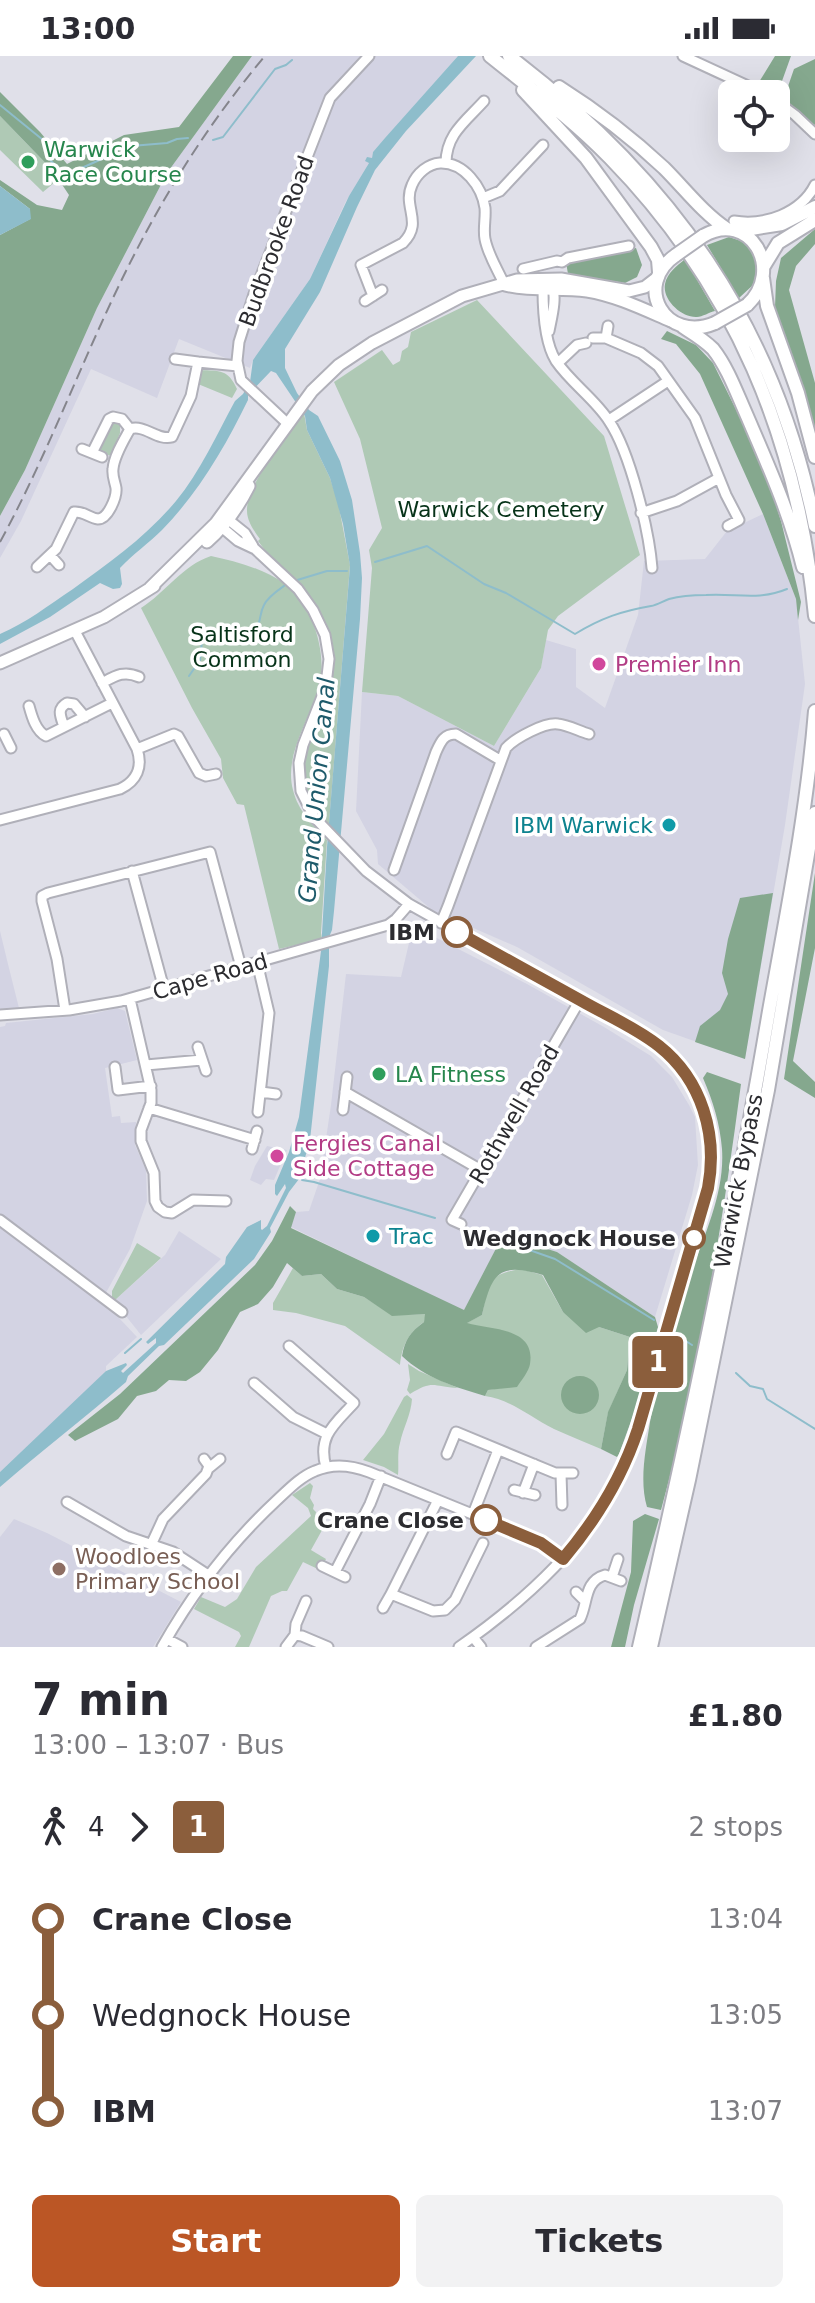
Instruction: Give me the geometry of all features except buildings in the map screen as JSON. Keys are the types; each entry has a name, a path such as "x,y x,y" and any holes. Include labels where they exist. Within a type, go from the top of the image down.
{"highway":[{"path":"509,56 572,95 629,137 663,167 711,218 733,227 756,245 767,306 798,393 815,457"},
{"path":"509,56 568,103 624,155 669,206 712,268 736,305 775,388 799,459 815,526"},
{"path":"491,57 586,158 651,247 658,260 657,301 661,311 714,351 744,410 790,522 815,616"},
{"path":"491,57 558,109 617,165 682,244 721,303 764,390 786,456 803,525 815,616"},
{"path":"659,274 667,262 714,231 733,227 760,229 782,224 815,207"},
{"path":"677,324 699,328 715,323 747,305 759,289 763,272 778,243 815,220"},
{"name":"Warwick Bypass","path":"639,1647 708,1338 757,1086 795,862 815,711"},
{"name":"Warwick Bypass","path":"651,1647 689,1480 768,1090 815,813"}],"main road":[{"path":"554,285 629,291 641,289 659,274"},
{"path":"0,663 75,631 120,608 165,579 238,508 267,454 310,394 350,357 413,319 462,296 517,280 621,299 677,324"}],"street":[{"name":"Budbrooke Road","path":"288,424 241,380 239,342 254,294 330,98 369,56"},
{"path":"683,56 735,80"},
{"path":"446,163 450,138 483,107"},
{"path":"790,111 815,134"},
{"path":"483,198 500,191 540,153"},
{"path":"374,296 358,261 403,243 408,238 413,225 408,199 413,183 425,169 435,164 446,163 466,173 476,184 485,210 485,241 504,284"},
{"path":"733,227 787,212 803,202 815,185"},
{"path":"629,246 568,258 562,262 554,285 548,335 558,363 609,420 624,451 652,568"},
{"path":"525,270 562,262"},
{"path":"606,338 608,326"},
{"path":"558,363 577,345 606,338 654,361 695,418 739,520 728,526"},
{"path":"175,359 238,366"},
{"path":"130,429 137,427 164,439 172,437 191,396 198,362"},
{"path":"609,420 668,381"},
{"path":"102,457 87,451 109,419 122,419 130,429"},
{"path":"37,567 58,545 74,512 100,519 107,514 116,494 114,465 130,429"},
{"path":"641,513 677,501 719,478"},
{"path":"222,521 245,533 255,549 304,596 325,635 329,659 325,685 299,763 301,791 321,824 378,882 409,904 646,1037 666,1052 693,1086 708,1123 711,1156 708,1188 638,1429 624,1467 596,1516 563,1559 521,1598 459,1647"},
{"path":"50,555 59,565"},
{"path":"0,820 125,787 138,772 140,759 137,749 75,631"},
{"path":"102,683 123,673 139,677"},
{"path":"64,727 60,709 67,703 74,704 85,717"},
{"path":"29,706 43,736 48,736 112,703"},
{"path":"441,923 506,748 516,739 556,723 589,734"},
{"path":"137,749 168,734 176,734 199,773 206,776 216,774"},
{"path":"394,870 444,737 456,734 500,760"},
{"path":"65,1010 60,970 42,898 48,893 132,871 210,852 241,967"},
{"path":"132,871 164,989"},
{"name":"Cape Road","path":"0,1015 65,1010 130,999 388,925 409,904"},
{"path":"257,962 269,1013 258,1112"},
{"path":"130,999 151,1086 141,1141 153,1167 155,1201 165,1212 172,1213 193,1200 226,1201"},
{"name":"Rothwell Road","path":"461,1224 452,1220 580,1000"},
{"path":"198,1047 206,1071"},
{"path":"146,1065 202,1060"},
{"path":"115,1067 118,1090 151,1086"},
{"path":"343,1110 347,1077"},
{"path":"261,1092 276,1094"},
{"path":"345,1092 481,1170"},
{"path":"149,1108 255,1140"},
{"path":"208,1200 208,1211"},
{"path":"0,1220 122,1312"},
{"path":"291,1352 354,1403"},
{"path":"254,1383 287,1412 327,1434"},
{"path":"326,1467 323,1453 327,1434 362,1395"},
{"path":"287,1412 295,1404"},
{"path":"447,1454 456,1432 561,1474 573,1473"},
{"path":"473,1514 498,1450"},
{"path":"151,1545 163,1519 206,1474 206,1463 220,1459"},
{"path":"534,1464 519,1492 535,1495"},
{"path":"182,1647 164,1643 208,1575 241,1535 284,1493 307,1475 326,1467 352,1466 381,1476 541,1543 563,1559"},
{"path":"561,1474 562,1505"},
{"path":"335,1572 381,1476"},
{"path":"78,1508 85,1498"},
{"path":"383,1608 438,1500"},
{"path":"67,1502 126,1536 173,1552 208,1575"},
{"path":"391,1594 433,1611 445,1610 455,1600 483,1543"},
{"path":"536,1647 578,1622 593,1581 602,1575 616,1579 618,1559"},
{"path":"322,1566 345,1577"},
{"path":"576,1592 585,1601"},
{"path":"286,1647 295,1635 296,1624 306,1601"},
{"path":"295,1635 328,1647"},
{"path":"551,1636 559,1647"},
{"path":"473,1637 481,1647"}],"shaded area":[{"path":"252,56 458,56 373,152 345,203 310,279 250,368 179,339 157,398 91,369 21,521 0,558 0,516 25,470 97,308 167,173"},
{"path":"763,514 796,599 805,684 785,825 745,1059 663,1030 517,947 432,910 378,864 377,850 356,811 362,692 398,696 494,746 541,668 546,640 576,649 576,687 605,708 638,615 644,561 705,559 727,531"},
{"path":"413,926 604,1027 651,1056 672,1077 695,1117 698,1165 655,1317 557,1252 503,1235 464,1311 291,1227 296,1212 309,1211 320,1179 346,974 401,977"},
{"path":"0,931 7,960 19,1008 0,1009"},
{"path":"117,1008 125,1011 137,1060 105,1068 112,1117 120,1116 121,1123 136,1122 135,1145 146,1170 147,1201 130,1249 102,1300 137,1337 106,1366 106,1371 88,1389 0,1472 0,1027 6,1023 93,1014"},
{"path":"267,1146 287,1150 274,1180 266,1179 261,1185 250,1180"},
{"path":"179,1231 221,1259 141,1335 114,1301 165,1255"},
{"name":"Woodloes Primary School","path":"14,1519 181,1602 153,1647 0,1647 0,1537"}],"green space":[{"path":"233,56 252,56 167,173 97,308 25,470 0,516 0,235 30,219 30,209 0,186 0,180 37,205 62,210 69,195 60,178 0,116 0,92 67,164 124,135 179,127"},
{"path":"775,56 791,56 782,80 760,80"},
{"path":"815,59 814,126 790,104 790,81 794,69"},
{"name":"Warwick Race Course","path":"0,116 60,178 43,192 0,150"},
{"path":"815,229 815,244 796,266 789,290 815,383 815,436 775,307 781,258"},
{"path":"729,237 744,242 754,255 757,269 753,285 739,298 707,245"},
{"path":"636,248 642,265 637,277 625,283 568,274 566,262"},
{"path":"685,259 715,311 691,317 670,302 665,290 666,280"},
{"name":"Warwick Cemetery","path":"477,300 604,436 640,555 558,616 548,630 541,668 494,746 398,696 362,692 372,568 369,550 382,528 360,439 334,382 382,350 393,365 400,361 402,351 408,347 411,332"},
{"path":"667,331 696,345 713,363 763,464 801,602 798,620 796,599 763,514 700,374 676,344 661,339"},
{"path":"200,370 227,374 237,389 232,398 198,384"},
{"name":"Saltisford Common","path":"304,413 307,430 338,502 350,565 329,824 306,787 304,770 306,755 331,683 328,637 311,604 258,541 260,539 247,511 260,474"},
{"path":"112,420 120,423 120,433 111,456 98,451"},
{"name":"Saltisford Common","path":"211,556 259,570 285,584 304,605 320,648 321,678 294,752 291,777 298,805 327,840 322,939 279,949 244,805 237,804 223,778 221,759 141,608 183,572"},
{"path":"815,873 815,948 793,1061 815,1082 815,1098 784,1079"},
{"path":"773,893 745,1059 695,1042 700,1026 720,1010 728,994 722,973 740,898"},
{"path":"707,1072 741,1084 708,1298 687,1405 661,1510 647,1507 645,1497 644,1464 650,1422 672,1332 717,1199 722,1166 718,1122 703,1078"},
{"path":"290,1206 296,1212 291,1228 464,1310 503,1235 557,1252 655,1317 658,1327 634,1413 617,1457 601,1449 608,1412 627,1370 630,1337 599,1327 586,1333 563,1312 543,1275 516,1270 499,1274 489,1289 482,1315 467,1323 510,1332 526,1343 530,1364 517,1387 488,1390 485,1396 430,1376 402,1356 412,1333 424,1322 425,1314 392,1316 364,1297 337,1289 321,1274 302,1276 287,1263 273,1287 258,1304 240,1312 218,1350 200,1372 186,1381 169,1380 156,1391 137,1396 118,1419 75,1441 68,1435 120,1394 255,1265"},
{"path":"137,1243 161,1258 114,1301 112,1291"},
{"path":"293,1268 302,1276 321,1274 337,1289 364,1297 392,1315 426,1314 424,1322 407,1340 400,1365 345,1326 273,1310 273,1303"},
{"path":"521,1269 542,1275 563,1312 630,1337 627,1370 608,1413 601,1449 554,1429 512,1405 485,1396 488,1390 501,1388 466,1323 482,1315 491,1282 502,1274"},
{"path":"408,1364 458,1388 429,1385 410,1394 407,1390 410,1380"},
{"path":"580,1376 593,1382 599,1395 593,1408 580,1414 567,1408 561,1395 567,1382"},
{"path":"407,1395 412,1399 399,1447 398,1475 363,1460 384,1434"},
{"path":"310,1483 313,1486 310,1498 315,1517 326,1523 311,1550 326,1559 320,1570 303,1562 287,1591 271,1596 249,1647 235,1647 241,1636 239,1632 194,1609 201,1597 225,1607 237,1599 256,1567 311,1516 308,1508 292,1495"},
{"path":"645,1514 659,1519 625,1647 611,1647 631,1572 633,1521"}],"water":[{"path":"458,56 476,56 406,131 375,170 320,292 285,349 285,368 297,393 309,410 318,416 340,461 352,500 362,578 334,911 329,937 329,966 310,1140 299,1179 254,1259 164,1345 159,1346 128,1376 126,1382 0,1487 0,1472 106,1371 126,1363 121,1371 123,1373 156,1343 156,1338 148,1344 146,1342 225,1264 226,1257 247,1227 261,1220 262,1230 267,1226 286,1188 285,1184 277,1196 275,1194 275,1185 299,1117 321,951 350,566 343,524 330,478 307,430 305,416 276,373 271,371 248,395 220,452 188,500 162,530 120,568 120,588 113,589 100,583 50,617 0,644 0,634 19,625 114,559 153,526 185,490 235,401 250,382 253,360 310,279 349,196 369,163 365,161 367,157 372,158 373,152"},
{"path":"0,186 30,209 31,219 0,235"}],"waterway":[{"path":"213,140 223,137 275,69 292,60"},
{"path":"0,105 43,140 51,161 66,175 104,158 117,156 131,146 188,138"},
{"path":"375,562 427,546 484,584 506,593 575,634 612,616 673,598 757,596 787,589"},
{"path":"294,581 327,571 347,571"},
{"path":"189,676 200,660 202,641 214,638 233,640 251,634 257,627 266,602 288,583"},
{"path":"302,1180 435,1218"},
{"path":"464,1227 555,1259 654,1320"},
{"path":"675,1334 692,1345"},
{"path":"125,1353 141,1339"},
{"path":"736,1373 750,1386 763,1389 767,1399 815,1429"}],"railway":[{"path":"0,542 34,475 126,271 156,214 207,132 265,56"}],"bus line":[{"name":"1","path":"457,932 659,1047 683,1072 701,1101 711,1148 708,1188 638,1429 624,1467 606,1500 563,1559 541,1543 486,1520"}],"place":[{"name":"Warwick Race Course","path":"28,162"},
{"name":"Premier Inn","path":"599,664"},
{"name":"IBM Warwick","path":"669,825"},
{"name":"IBM","path":"457,932"},
{"name":"LA Fitness","path":"379,1074"},
{"name":"Fergies Canal Side Cottage","path":"277,1156"},
{"name":"Trac","path":"373,1236"},
{"name":"Wedgnock House","path":"694,1238"},
{"name":"Crane Close","path":"486,1520"},
{"name":"Woodloes Primary School","path":"59,1569"}],"water label":[{"name":"Grand Union Canal","path":"317,790"}]}
